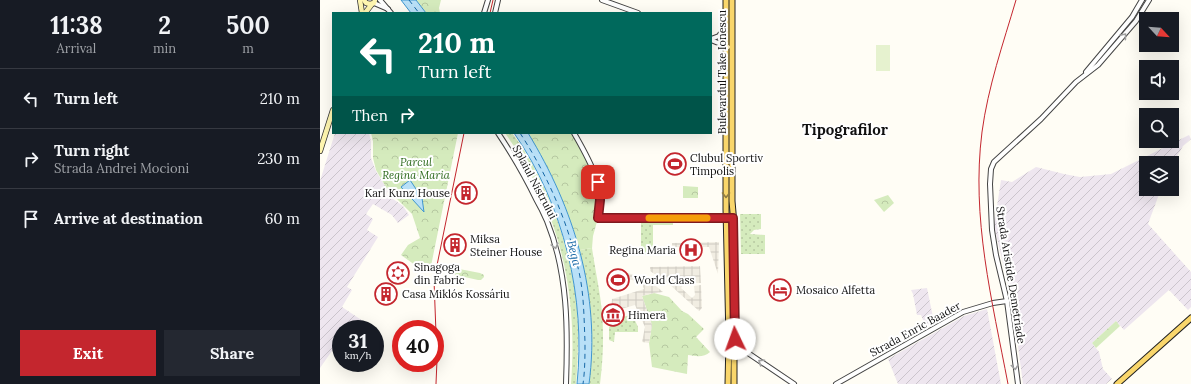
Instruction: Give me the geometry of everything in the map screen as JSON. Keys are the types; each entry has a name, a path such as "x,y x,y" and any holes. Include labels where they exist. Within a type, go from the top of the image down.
{"main road":[{"path":"363,0 369,4 374,2"},
{"path":"363,0 364,12"},
{"name":"Bulevardul Take Ionescu","path":"726,0 726,218 729,339 728,384"},
{"name":"Bulevardul Take Ionescu","path":"732,0 734,384"},
{"path":"365,12 374,2"},
{"path":"320,151 332,113"},
{"path":"1117,384 1191,318"}],"street":[{"path":"382,0 389,10"},
{"path":"484,12 488,0"},
{"path":"495,12 498,0"},
{"path":"602,0 635,12"},
{"path":"1084,75 1132,16 1142,0"},
{"path":"1084,75 1098,65 1112,50 1136,21 1149,0"},
{"path":"374,2 389,10"},
{"path":"712,39 722,33 726,25"},
{"path":"712,39 732,49"},
{"name":"Strada Aristide Demetriade","path":"1018,384 1007,301 992,230 990,202 991,169 994,162 1041,119 1084,75"},
{"name":"Splaiul Nistrului","path":"499,134 523,172 547,220 556,247 566,308 568,340 566,384"},
{"path":"575,134 590,161 598,182 600,200 598,218 733,218"},
{"name":"Strada Enric Baader","path":"836,384 963,312 993,303 1007,301"},
{"path":"734,336 739,347 794,384"}],"shaded area":[{"path":"335,134 369,134 371,158 376,171 388,191 386,194 403,206 409,215 398,223 392,215 373,204 366,214 373,219 367,230 378,237 347,287 352,290 342,307 362,320 332,320 332,351 320,368 320,181"},
{"path":"1189,135 1191,139 1183,146 1177,156 1147,156 1163,148 1179,148 1179,140"},
{"path":"1139,160 1139,196 1158,196 1148,224 1191,272 1191,307 1188,310 1169,290 1124,330 1116,321 1092,343 1099,352 1103,369 1112,379 1106,384 1023,384 1012,301 994,226 1001,180 1012,182 1036,167 1080,177 1111,174"},
{"path":"719,242 718,274 709,247 672,247 672,243"},
{"path":"700,266 701,283 694,283 693,277 690,276 681,288 692,298 695,295 694,286 701,285 702,308 699,311 669,284 650,271 650,267"},
{"path":"627,273 640,276 650,281 663,292 642,296 652,325 649,343 642,342 645,327 635,305 611,312 612,299 644,289 641,282 627,279"},
{"path":"927,288 934,322 926,327 921,315 917,315 911,290"},
{"path":"987,309 1001,384 898,384 888,359 964,316"}],"green space":[{"path":"416,0 441,0 440,12 425,12"},
{"path":"876,45 890,45 890,71 876,71"},
{"name":"Parcul Regina Maria","path":"371,134 458,134 431,266 429,268 422,270 401,255 408,245 420,238 412,214 387,189 376,170 373,158 373,141"},
{"path":"506,134 513,134 536,172 547,193 563,239 574,285 577,308 578,346 576,384 571,384 571,316 568,284 561,252 552,222 540,192 524,162"},
{"path":"529,134 574,134 598,182 598,218 593,236 592,248 580,250 570,219 544,162"},
{"path":"683,186 698,187 698,198 683,198"},
{"path":"888,195 894,203 884,212 874,200"},
{"path":"740,214 761,214 761,229 754,230 750,234 765,235 765,254 741,254"},
{"path":"641,220 673,220 673,225 653,225 653,255 641,255"},
{"path":"592,248 603,321 603,348 600,384 589,384 592,348 591,316 580,250"},
{"path":"449,267 480,273 484,275 484,277 481,280 478,280 447,273 445,269"},
{"path":"654,293 669,297 682,311 688,314 704,329 696,337 710,352 702,356 688,355 687,374 652,367 649,343 652,325 642,296"},
{"path":"611,312 612,321 632,314 638,327 638,332 615,332 614,342 609,340 609,327 611,325 609,325 608,313"},
{"path":"1116,321 1120,326 1096,348 1092,343"}],"water":[{"path":"401,0 416,0 425,12 410,12"},
{"name":"Bega","path":"515,134 529,134 559,191 571,222 587,285 591,318 592,351 589,384 577,384 579,351 578,319 568,253 546,190"},
{"path":"410,180 422,198 424,212 401,187"}],"ferry route":[{"path":"409,0 418,12"},
{"path":"521,134 556,200 569,235 581,280 584,307 585,342 585,368 583,384"}],"tram line":[{"path":"490,12 493,0"},
{"path":"436,384 437,360 434,280 464,134"}],"railway":[{"path":"1008,384 985,259 979,196 979,164 982,132 988,99 996,66 1016,0"}],"slow traffic":[{"path":"649,218 707,218"}],"place":[{"name":"Clubul Sportiv Timpolis","path":"675,164"},
{"name":"Karl Kunz House","path":"466,193"},
{"name":"Miksa Steiner House","path":"455,245"},
{"name":"Regina Maria","path":"691,250"},
{"name":"Sinagoga din Fabric","path":"398,273"},
{"name":"World Class","path":"618,280"},
{"name":"Mosaico Alfetta","path":"780,290"},
{"name":"Casa Miklós Kossáriu","path":"386,294"},
{"name":"Himera","path":"613,315"}],"district":[{"name":"Tipografilor","path":"845,130"}],"route":[{"path":"598,182 600,200 598,218 733,218 735,339"}]}
